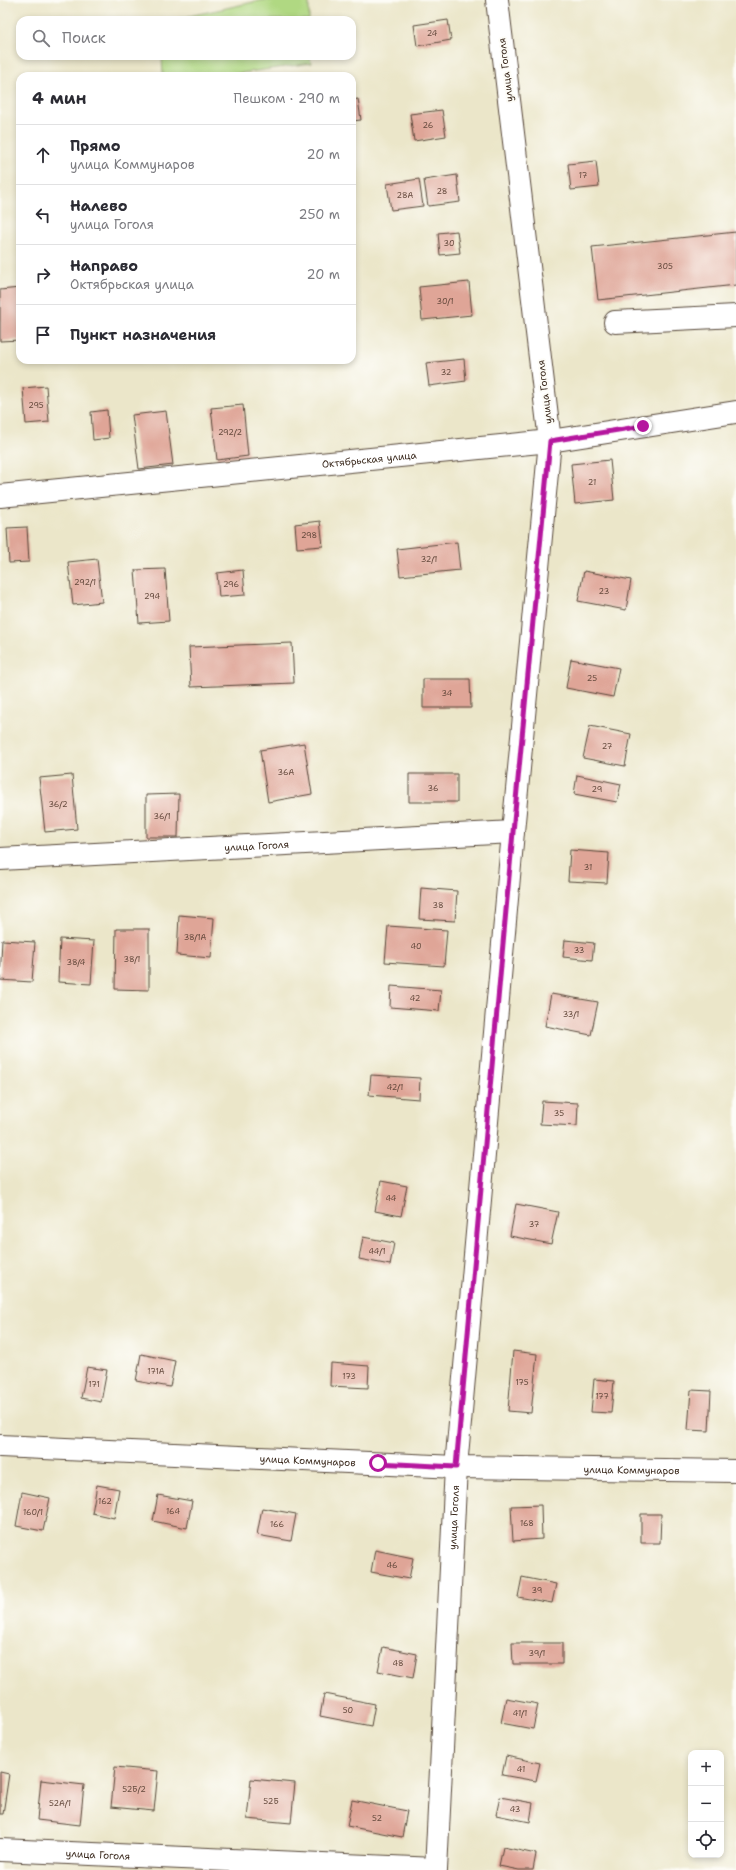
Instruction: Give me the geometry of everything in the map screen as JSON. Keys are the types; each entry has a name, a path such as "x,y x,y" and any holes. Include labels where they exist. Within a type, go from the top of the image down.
{"street":[{"name":"улица Гоголя","path":"0,1850 436,1869 456,1467 550,441 497,0"},
{"path":"615,322 736,316"},
{"name":"Октябрьская улица","path":"0,496 550,441 736,412"},
{"name":"улица Гоголя","path":"0,859 513,832"},
{"name":"улица Коммунаров","path":"0,1446 456,1467 736,1471"}],"green space":[{"path":"263,0 309,0 309,16 189,16"},
{"path":"162,60 311,60 311,63 249,72 163,72"}],"building":[{"path":"448,20 451,40 417,46 414,25"},
{"path":"356,99 358,99 361,120 356,121"},
{"path":"442,110 446,136 414,141 410,114"},
{"path":"596,161 599,187 571,190 568,164"},
{"path":"457,175 460,202 428,206 424,180"},
{"path":"419,179 423,206 391,210 387,184"},
{"path":"457,231 460,253 440,255 438,233"},
{"path":"736,232 736,285 598,300 592,247"},
{"path":"469,282 472,315 422,320 419,287"},
{"path":"16,288 16,340 0,341 0,290"},
{"path":"464,359 466,381 429,386 426,363"},
{"path":"46,386 49,422 26,424 23,388"},
{"path":"243,405 248,456 217,460 211,408"},
{"path":"107,410 109,438 93,440 91,412"},
{"path":"166,411 173,465 139,469 132,415"},
{"path":"610,460 614,500 575,504 571,464"},
{"path":"320,521 323,546 297,548 295,524"},
{"path":"27,527 29,562 9,563 7,528"},
{"path":"457,542 460,570 400,576 397,549"},
{"path":"97,559 102,602 73,605 68,562"},
{"path":"165,569 169,621 139,623 135,570"},
{"path":"243,570 245,595 219,597 217,573"},
{"path":"584,571 631,580 626,610 578,601"},
{"path":"292,643 294,683 191,687 189,647"},
{"path":"571,659 619,668 613,697 566,688"},
{"path":"423,679 470,679 471,708 423,708"},
{"path":"590,726 631,734 625,766 583,758"},
{"path":"304,743 312,794 268,802 260,750"},
{"path":"409,774 457,774 457,802 409,802"},
{"path":"72,775 77,829 45,832 39,778"},
{"path":"577,775 621,784 617,802 574,794"},
{"path":"179,794 178,837 146,837 146,795"},
{"path":"570,850 609,853 607,883 568,881"},
{"path":"421,888 457,891 455,921 419,919"},
{"path":"179,915 214,918 211,958 177,955"},
{"path":"388,926 447,930 444,966 385,962"},
{"path":"116,929 149,929 149,990 115,989"},
{"path":"60,939 94,941 91,984 58,982"},
{"path":"2,940 35,942 32,982 0,980"},
{"path":"565,940 594,943 592,960 563,957"},
{"path":"391,986 441,990 439,1011 390,1007"},
{"path":"551,994 598,1002 591,1035 545,1026"},
{"path":"371,1075 420,1078 419,1099 369,1095"},
{"path":"542,1101 578,1103 577,1126 540,1124"},
{"path":"381,1181 407,1186 401,1216 375,1211"},
{"path":"516,1204 558,1212 551,1244 510,1236"},
{"path":"363,1237 394,1243 390,1265 359,1259"},
{"path":"513,1351 537,1354 531,1413 508,1411"},
{"path":"141,1354 175,1361 170,1387 136,1381"},
{"path":"331,1363 369,1366 368,1388 330,1386"},
{"path":"87,1367 107,1370 101,1402 81,1398"},
{"path":"594,1379 614,1381 611,1413 591,1412"},
{"path":"691,1390 711,1391 709,1431 688,1430"},
{"path":"97,1485 119,1489 114,1518 92,1513"},
{"path":"22,1492 50,1498 43,1531 16,1526"},
{"path":"158,1495 192,1501 187,1528 153,1521"},
{"path":"541,1505 542,1539 513,1541 511,1506"},
{"path":"262,1508 296,1514 291,1541 257,1535"},
{"path":"641,1514 661,1514 660,1543 641,1543"},
{"path":"375,1550 413,1558 409,1579 371,1572"},
{"path":"522,1577 556,1584 552,1603 518,1597"},
{"path":"512,1643 562,1643 562,1664 513,1664"},
{"path":"383,1647 417,1654 413,1678 378,1671"},
{"path":"324,1694 375,1704 371,1726 320,1716"},
{"path":"506,1698 538,1704 533,1729 501,1723"},
{"path":"506,1756 540,1763 536,1781 502,1775"},
{"path":"115,1767 158,1771 154,1811 111,1807"},
{"path":"0,1772 9,1774 3,1814 0,1814"},
{"path":"251,1779 295,1783 291,1823 247,1819"},
{"path":"41,1780 84,1785 80,1825 37,1820"},
{"path":"500,1797 533,1803 530,1822 496,1815"},
{"path":"352,1800 407,1811 402,1837 347,1826"},
{"path":"503,1847 536,1854 533,1870 519,1870 499,1866"}],"route":[{"path":"378,1463 456,1467 550,441 643,426"}]}
